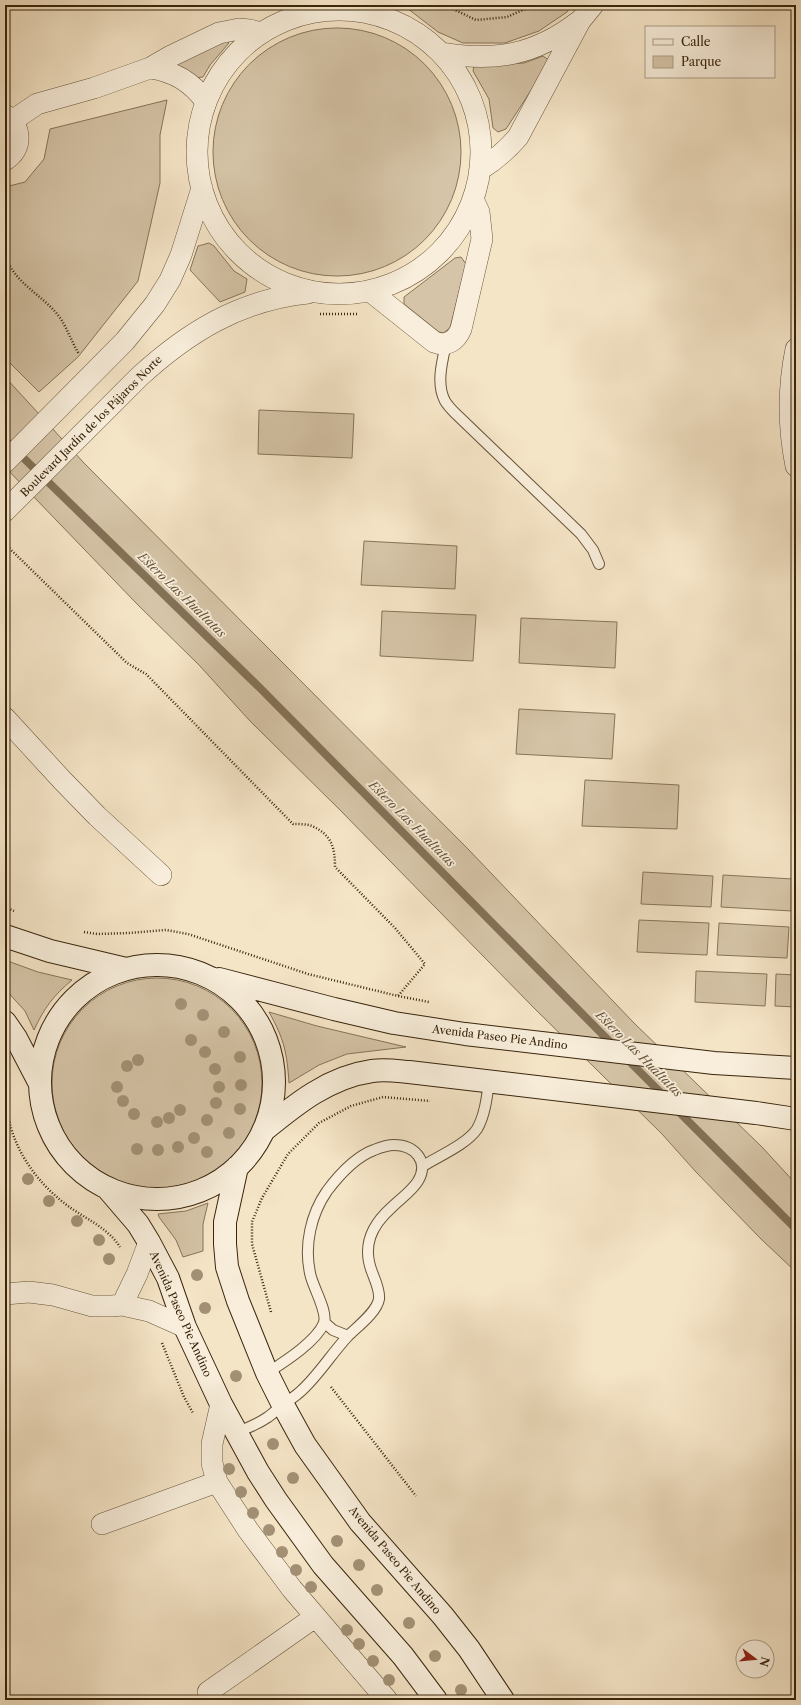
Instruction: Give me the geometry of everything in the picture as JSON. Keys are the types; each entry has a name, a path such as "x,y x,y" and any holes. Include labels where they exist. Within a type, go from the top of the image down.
{"main road":[{"path":"5,936 50,952 126,969"},
{"path":"154,965 176,966 193,970 208,977 238,997 260,1026 267,1042 272,1066 273,1096 263,1131 247,1156 237,1168 208,1187 175,1198 141,1198 124,1195 108,1189 91,1179 77,1168 61,1149 46,1121 40,1084 41,1064 53,1028 76,997 91,985 108,975 126,969 154,965"},
{"name":"Avenida Paseo Pie Andino","path":"208,977 394,1023 465,1034 714,1063 796,1068"},
{"path":"5,1022 16,1038 40,1084"},
{"path":"263,1131 309,1096 341,1079 373,1071 489,1081 796,1119"},
{"name":"Avenida Paseo Pie Andino","path":"237,1168 226,1222 225,1244 228,1267 238,1301 267,1373 305,1445 360,1522 469,1649 503,1700"},
{"name":"Avenida Paseo Pie Andino","path":"108,1189 138,1224 149,1242 168,1278 185,1327 221,1404 258,1472 295,1528 322,1564 403,1656 436,1700"}],"street":[{"path":"266,30 277,5"},
{"path":"481,169 499,156 518,137 580,21 593,5"},
{"path":"331,9 372,13 389,12 419,33 442,53 462,81 474,106 479,127 481,169 473,199 465,218 454,236 441,252 426,266 408,277 390,285 370,291 332,295 293,287 275,280 242,257 217,225 208,208 198,167 197,145 200,123 206,102 228,63 243,47 266,30 290,18 310,12 331,9"},
{"path":"442,53 464,57 486,58 508,55 546,43 564,33 580,21"},
{"path":"5,160 13,154 18,146 19,137 17,128 9,118 37,104 94,88 150,68 168,57 219,33 239,29 266,30"},
{"path":"150,68 169,72 187,81 198,90 206,102"},
{"path":"5,462 78,390 141,323 155,304 170,280 188,234 202,188"},
{"path":"370,291 434,342 446,344 453,342 461,329 480,253 482,239 479,212 473,199"},
{"name":"Boulevard Jardín de los Pájaros Norte","path":"5,511 100,415 162,356 185,338 209,324 260,303 296,294 313,292"},
{"path":"796,349 790,384 789,409 790,428 796,466"},
{"path":"5,718 97,816 161,875"},
{"path":"122,1305 138,1274 149,1242"},
{"path":"5,1294 37,1293 63,1297 92,1306 122,1305 149,1311 185,1327"},
{"path":"221,1404 212,1444 212,1464 216,1482 274,1565 315,1617 368,1676 387,1700"},
{"path":"102,1524 216,1482"},
{"path":"208,1692 315,1617"}],"lane":[{"path":"446,344 440,386 445,402 581,534 593,550 599,564"},
{"path":"423,1166 467,1140 476,1129 486,1106 489,1081"},
{"path":"237,1432 253,1426 268,1417 301,1391 348,1336 365,1319 379,1300 377,1285 367,1254 369,1238 377,1223 409,1192 419,1180 423,1166 420,1156 409,1147 393,1145 373,1150 359,1158 327,1191 316,1209 310,1230 308,1251 310,1274 323,1311 324,1322 304,1347 287,1361 267,1373"},
{"path":"324,1322 333,1330 348,1336"}],"path":[{"path":"448,5 451,8 476,20 507,17 534,5"},
{"path":"5,255 12,271 49,306 66,326 71,340 92,375"},
{"path":"313,315 365,314"},
{"path":"5,544 127,663 146,674 293,824 312,826 329,838 335,852 335,868 395,928 425,964 398,996"},
{"path":"5,1095 10,1128 21,1154 42,1182 68,1205 99,1225 119,1245 138,1274"},
{"path":"149,1311 184,1397 212,1444"},
{"path":"318,1371 416,1496"}],"green space":[{"path":"403,5 572,5 567,12 539,31 505,43 463,43 438,32"},
{"path":"325,28 349,28 373,33 396,42 425,64 447,93 452,104 459,128 461,152 459,176 452,200 447,211 425,240 396,262 385,267 349,276 325,276 301,271 278,262 258,248 241,231 227,211 218,188 213,164 213,140 218,116 227,93 241,73 258,56 278,42 301,33"},
{"path":"223,36 229,43 210,65 203,77 194,78 176,65"},
{"path":"543,56 550,61 506,129 498,132 493,128 489,99 473,71 474,66 524,63"},
{"path":"167,100 160,135 160,183 138,281 78,357 39,392 5,358 5,187 25,182 44,159 50,129"},
{"path":"209,243 214,246 234,271 247,279 245,292 220,302 190,270 198,246"},
{"path":"461,257 466,264 450,328 443,333 439,332 404,304 404,297 455,258"},
{"path":"5,377 84,463 469,850 634,1023 762,1147 796,1184 796,1272 761,1239 696,1172 662,1134 534,1008 340,810 250,721 199,665 137,604 5,467"},
{"path":"259,410 354,414 352,458 258,454"},
{"path":"364,541 457,546 455,589 361,585"},
{"path":"382,611 476,615 473,661 380,656"},
{"path":"521,618 617,622 615,668 519,663"},
{"path":"519,709 615,714 612,759 516,754"},
{"path":"585,780 679,785 677,829 582,826"},
{"path":"643,872 713,876 711,907 641,904"},
{"path":"723,875 793,879 792,911 721,907"},
{"path":"639,920 709,923 707,955 637,952"},
{"path":"719,923 789,927 787,958 717,955"},
{"path":"5,960 38,972 72,980 50,1002 34,1030 25,1011 5,989"},
{"path":"696,971 767,974 765,1006 695,1002"},
{"path":"776,974 796,975 796,1007 775,1006"},
{"path":"157,978 177,980 197,986 215,996 231,1009 244,1025 254,1043 260,1063 262,1083 260,1103 254,1123 244,1141 231,1157 215,1170 197,1180 177,1186 157,1188 137,1186 117,1180 99,1170 83,1157 70,1141 60,1123 54,1103 52,1083 54,1063 60,1043 70,1025 83,1009 99,996 117,986 137,980"},
{"path":"269,1012 317,1026 406,1047 347,1054 319,1065 289,1083 284,1046"},
{"path":"208,1203 203,1224 203,1251 183,1257 176,1240 158,1214 186,1211"}],"waterway":[{"name":"Estero Las Hualtatas","path":"5,440 260,688 615,1047"},
{"name":"Estero Las Hualtatas","path":"625,1057 666,1098"},
{"name":"Estero Las Hualtatas","path":"675,1108 796,1229"}]}
